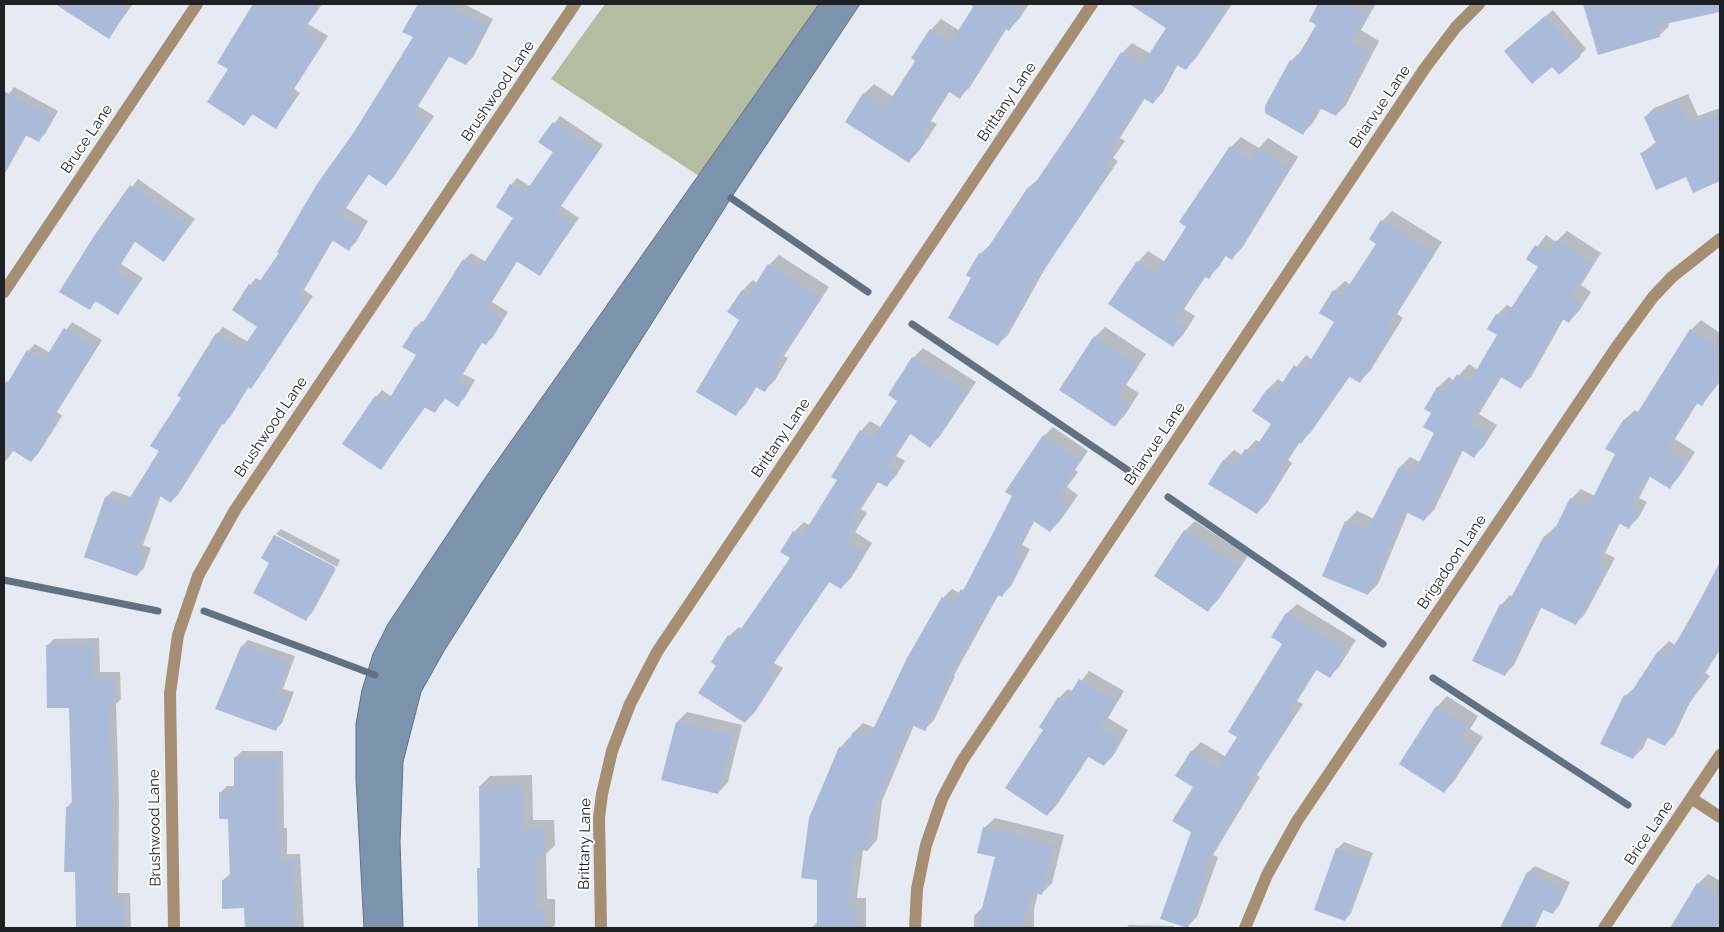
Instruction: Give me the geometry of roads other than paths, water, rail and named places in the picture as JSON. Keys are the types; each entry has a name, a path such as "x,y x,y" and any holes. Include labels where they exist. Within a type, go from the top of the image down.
{"street":[{"name":"Bruce Lane","path":"4,292 198,4"},
{"name":"Brushwood Lane","path":"174,928 170,693 178,635 198,576 234,510 575,4"},
{"name":"Brittany Lane","path":"601,928 599,818 602,794 617,737 657,652 1092,4"},
{"name":"Briarvue Lane","path":"915,928 920,867 933,822 951,780 1420,76 1440,47 1479,4"},
{"name":"Brigadoon Lane","path":"1245,928 1266,875 1298,821 1615,349 1653,296 1672,277 1720,239"},
{"name":"Brice Lane","path":"1604,928 1720,755"},
{"path":"1691,798 1720,817"}],"water":[{"path":"819,4 860,4 731,198 444,651 421,692 403,762 400,842 403,928 364,928 356,779 356,724 362,690 373,654 388,624 481,484"}],"waterway":[{"path":"731,198 868,292"},
{"path":"912,324 1129,471"},
{"path":"1168,497 1383,644"},
{"path":"4,580 158,611"},
{"path":"204,611 375,675"},
{"path":"1433,678 1628,805"}]}
